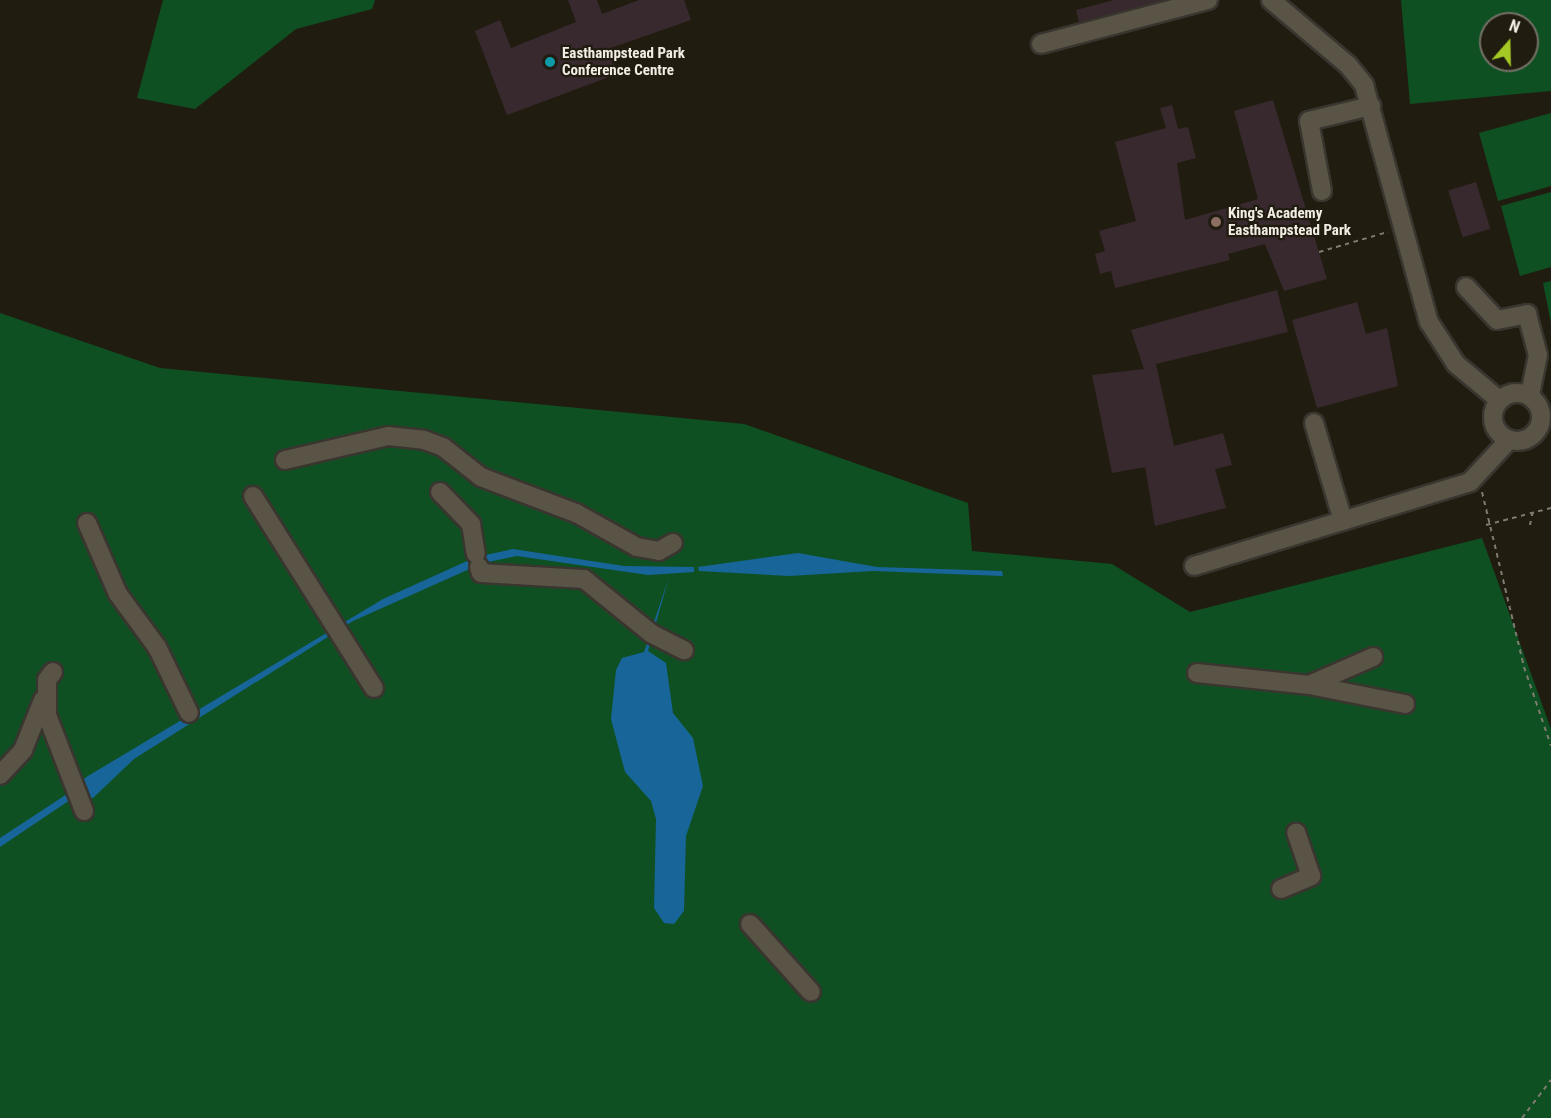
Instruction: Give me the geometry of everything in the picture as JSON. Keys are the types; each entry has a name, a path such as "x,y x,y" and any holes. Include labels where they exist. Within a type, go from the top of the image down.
{"lane":[{"path":"1041,44 1208,0"},
{"path":"1271,0 1348,64 1371,106 1429,322 1456,364 1499,400"},
{"path":"1322,191 1309,121 1371,106"},
{"path":"1466,287 1497,320 1527,314 1538,354 1530,395"},
{"path":"1513,392 1530,395 1541,409 1545,431 1525,440 1509,440 1493,420 1499,400 1513,392"},
{"path":"1314,423 1343,521"},
{"path":"285,460 388,436 424,440 443,447 481,477 576,513 638,547 659,551 673,543"},
{"path":"1194,566 1343,521 1480,476 1509,440"},
{"path":"440,492 471,524 481,573 584,579 652,634 684,650"},
{"path":"253,496 374,688"},
{"path":"87,523 118,594 157,647 189,713"},
{"path":"1309,685 1373,657"},
{"path":"1197,673 1309,685 1405,704"},
{"path":"0,775 23,750 50,676 47,715 84,811"},
{"path":"1281,889 1319,874 1296,832"},
{"path":"750,924 812,992"}],"path":[{"path":"1319,252 1402,228"},
{"path":"1480,476 1486,525 1551,746"},
{"path":"1486,525 1551,508"},
{"path":"1530,525 1533,511"},
{"path":"1522,1118 1551,1080"}],"green space":[{"path":"163,0 375,0 372,9 296,29 195,109 137,98"},
{"path":"1401,0 1551,0 1551,91 1410,104"},
{"path":"1551,113 1551,186 1498,201 1479,133"},
{"path":"1551,192 1551,267 1520,276 1501,206"},
{"path":"1551,281 1551,323 1543,283"},
{"path":"0,313 160,368 744,424 968,503 972,551 1112,564 1190,612 1482,538 1551,729 1551,1118 0,1118"}],"water":[{"path":"513,549 624,566 694,567 694,572 648,575 517,556 483,563 353,621 134,759 93,798 84,797 81,781 88,776 383,599 476,557"},
{"path":"798,553 877,567 1002,571 1003,576 873,571 789,576 699,571 698,567"},
{"path":"669,577 648,651 666,663 673,713 693,738 703,786 686,836 684,911 674,924 664,923 654,908 656,819 651,801 625,772 611,719 616,670 622,658 644,652"},
{"path":"70,792 73,798 0,847 0,838"}],"building":[{"name":"Easthampstead Park Conference Centre","path":"568,0 597,0 602,14 639,0 684,0 691,20 608,49 617,74 507,115 475,31 500,20 511,48 576,22"},
{"path":"1114,0 1164,0 1079,22 1076,10"},
{"path":"1273,100 1327,279 1284,291 1265,244 1228,254 1230,260 1115,288 1111,271 1100,274 1095,254 1105,251 1099,231 1136,221 1115,142 1166,128 1160,108 1172,105 1178,129 1188,127 1196,158 1177,163 1185,220 1258,199 1234,111"},
{"path":"1476,182 1490,229 1463,237 1448,190"},
{"path":"1277,290 1288,332 1156,364 1174,446 1223,433 1232,465 1215,469 1226,508 1155,526 1145,467 1112,473 1092,375 1144,369 1131,330"},
{"path":"1357,302 1366,334 1387,328 1398,386 1317,408 1292,320"}],"place":[{"name":"Easthampstead Park Conference Centre","path":"550,62"},
{"name":"King's Academy Easthampstead Park","path":"1216,222"}]}
